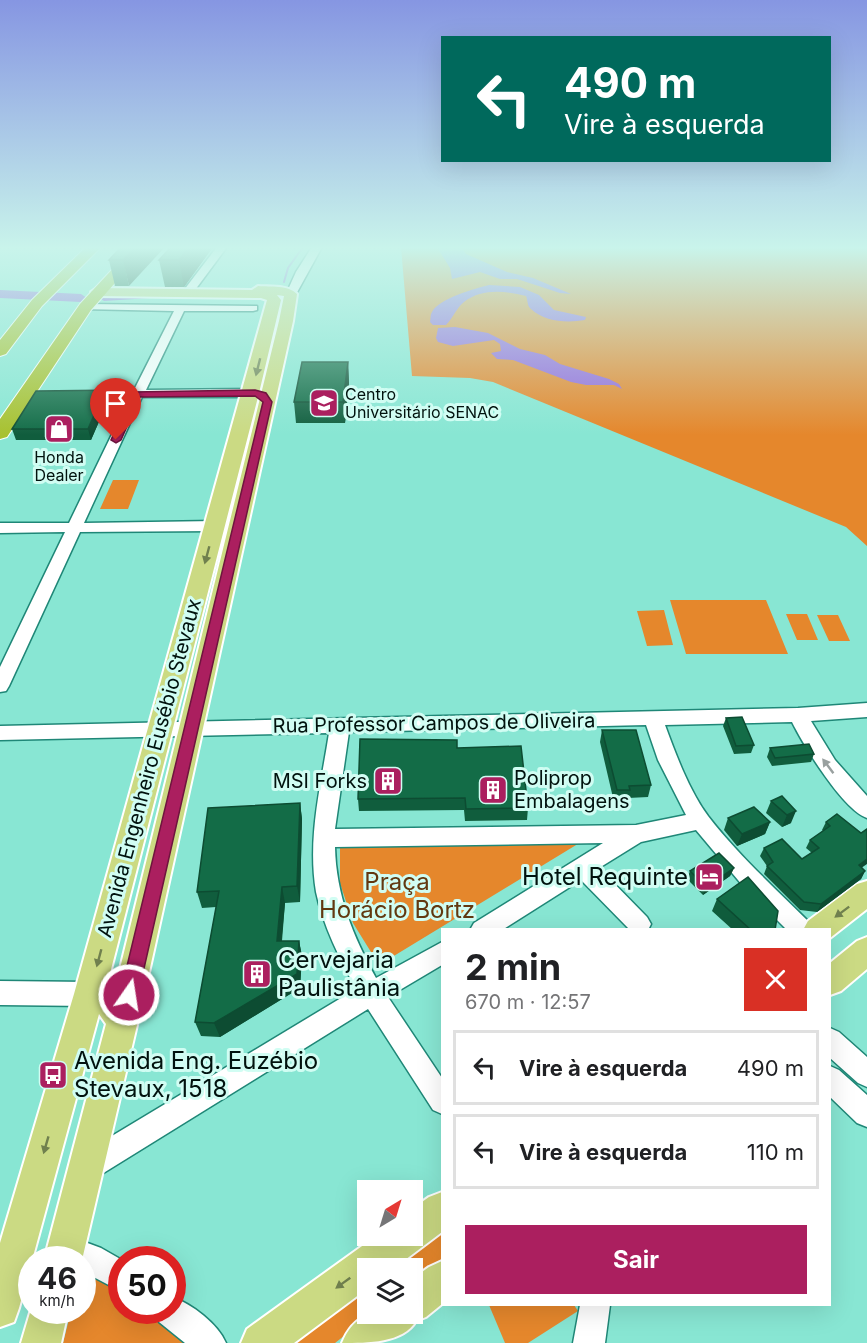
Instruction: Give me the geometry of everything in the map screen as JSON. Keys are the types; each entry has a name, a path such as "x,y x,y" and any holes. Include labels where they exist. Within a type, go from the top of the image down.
{"highway":[{"path":"0,351 32,310"},
{"path":"3,424 32,393 84,310"}],"main road":[{"name":"Avenida Engenheiro Eusébio Stevaux","path":"67,1246 207,663 260,397 280,310"},
{"name":"Avenida Engenheiro Eusébio Stevaux","path":"0,1308 89,994 215,526 260,397"},
{"path":"184,640 186,652 207,663"},
{"path":"821,928 867,893"},
{"path":"831,980 867,951"},
{"path":"89,994 106,999 114,1007 122,1023"},
{"path":"423,1224 441,1211"},
{"path":"261,1343 393,1246"},
{"path":"423,1295 441,1281"},
{"path":"41,1343 46,1324"},
{"path":"362,1343 386,1324"}],"street":[{"path":"0,686 137,394 180,310"},
{"path":"82,393 260,397"},
{"path":"0,528 215,526"},
{"name":"Rua Professor Campos de Oliveira","path":"0,733 798,715 867,710"},
{"path":"798,715 829,769 867,810"},
{"path":"654,718 668,760 700,821 751,879 800,928"},
{"path":"340,725 324,838 324,864 329,898 341,933 372,993 441,1099"},
{"path":"324,838 636,834 700,821"},
{"path":"489,928 636,834"},
{"path":"584,867 639,924"},
{"path":"85,1168 441,953"},
{"path":"0,993 89,994"},
{"path":"831,1042 864,1071"},
{"path":"864,1071 852,1065 843,1065 837,1070 833,1082 867,1113"},
{"path":"589,1343 595,1306"},
{"path":"186,1324 210,1343"}],"green space":[{"path":"406,310 867,310 867,546 846,527 493,382 470,378 412,376"},
{"path":"113,480 139,480 128,509 100,509"},
{"path":"670,600 766,600 788,654 686,654"},
{"path":"664,610 673,645 647,646 637,611"},
{"path":"786,614 807,614 818,640 797,640"},
{"path":"817,615 838,615 850,641 829,641"},
{"name":"Praça Horácio Bortz","path":"586,839 379,965 353,923 340,883 340,847"},
{"path":"441,1228 441,1260 423,1275 423,1258 402,1258 418,1246 423,1246 423,1242"},
{"path":"96,1272 108,1278 108,1324 172,1324 193,1343 63,1343 68,1324 96,1324"},
{"path":"357,1293 357,1324 359,1324 335,1343 292,1343"},
{"path":"489,1306 575,1306 578,1311 528,1343 505,1343"}],"shaded area":[{"path":"434,310 457,310 446,325 433,325 430,322"},
{"path":"532,310 554,310 586,317 585,320 564,321 549,319"},
{"path":"455,327 488,333 520,349 545,355 560,364 609,379 619,384 622,389 614,385 586,385 571,382 513,360 497,359 491,353 501,351 500,344 494,340 453,346 438,342 436,338 438,328"}],"building":[{"path":"302,362 348,362 343,402 294,402"},
{"name":"Honda Dealer","path":"121,390 114,406 98,406 88,429 12,429 36,391"},
{"path":"742,717 754,745 736,746 726,718"},
{"path":"602,730 636,730 651,785 629,786 630,790 617,790"},
{"path":"360,739 457,740 457,748 521,746 528,808 466,809 465,798 358,799"},
{"path":"809,744 814,754 775,758 770,748"},
{"path":"782,796 796,811 787,815 771,801"},
{"path":"300,803 297,886 282,887 277,941 299,941 297,974 214,1023 195,1022 219,891 197,892 208,808"},
{"path":"754,807 770,822 742,834 728,818"},
{"path":"837,814 861,833 867,829 867,859 859,865 865,871 821,904 804,902 767,866 773,862 764,848 782,839 802,859 819,848 810,840 830,826 826,822"},
{"path":"719,853 734,868 706,887 690,871"},
{"path":"748,877 778,911 775,928 749,928 717,899"}],"place":[{"name":"Centro Universitário SENAC","path":"324,403"},
{"name":"Honda Dealer","path":"59,429"},
{"name":"MSI Forks","path":"388,781"},
{"name":"Poliprop Embalagens","path":"493,790"},
{"name":"Hotel Requinte","path":"709,877"},
{"name":"Cervejaria Paulistânia","path":"257,974"},
{"name":"Avenida Eng. Euzébio Stevaux, 1518","path":"53,1075"}],"route":[{"path":"116,440 137,394 255,393 265,397 268,402 129,995"}]}
